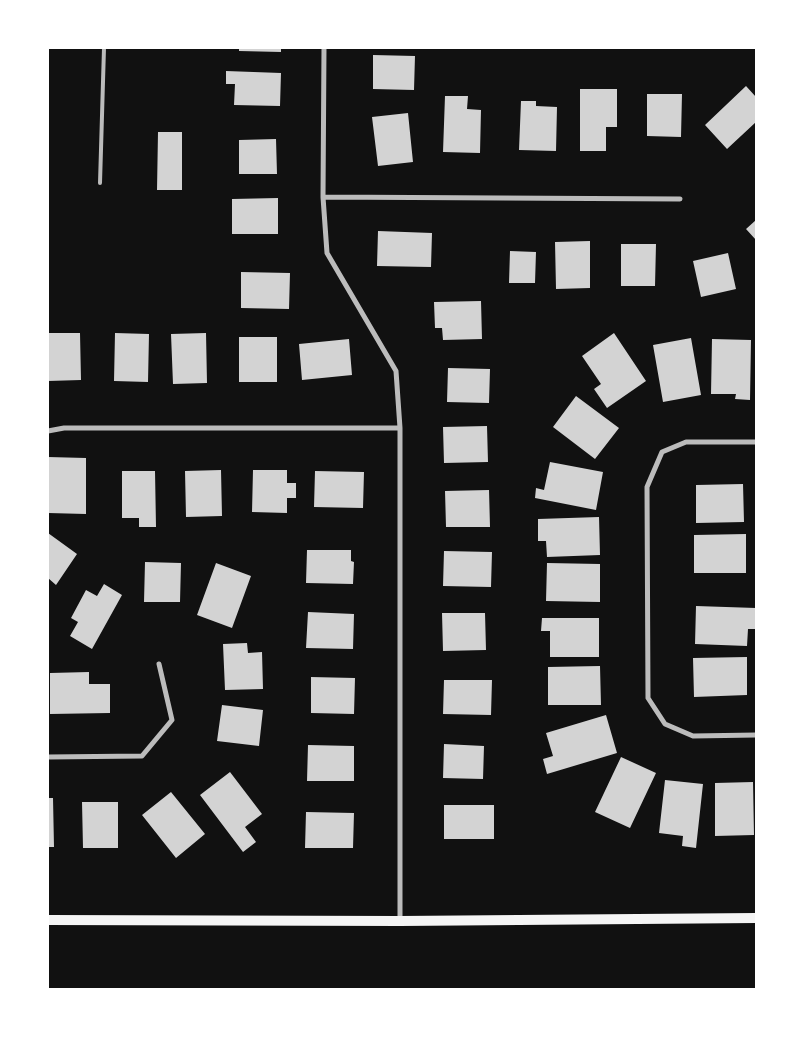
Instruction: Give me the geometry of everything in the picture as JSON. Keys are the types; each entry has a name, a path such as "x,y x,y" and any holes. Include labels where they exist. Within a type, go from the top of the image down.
{"main road":[{"path":"48,920 400,921 756,918"}],"street":[{"path":"324,48 323,197 327,253 396,371 400,428 400,921"},
{"path":"323,197 680,199"},
{"path":"48,431 64,428 400,428"},
{"path":"756,442 686,442 662,452 646,487 648,698 664,724 693,736 756,735"},
{"path":"48,757 142,756 172,720 159,664"}],"lane":[{"path":"100,183 104,48"}],"building":[{"path":"239,48 281,48 281,52 239,51"},
{"path":"373,55 415,56 414,90 373,89"},
{"path":"226,71 281,73 280,106 234,105 235,84 226,84"},
{"path":"746,86 756,97 756,122 727,149 705,125"},
{"path":"580,89 617,89 617,127 606,127 606,151 580,151"},
{"path":"647,94 682,94 681,137 647,136"},
{"path":"445,96 468,96 467,109 481,110 480,153 443,152"},
{"path":"521,101 536,101 536,106 557,107 556,151 519,150"},
{"path":"408,113 413,162 378,166 372,117"},
{"path":"158,132 182,132 182,190 157,190"},
{"path":"276,139 277,174 239,174 239,140"},
{"path":"278,198 278,234 232,234 232,199"},
{"path":"756,220 756,240 746,229"},
{"path":"378,231 432,233 431,267 377,266"},
{"path":"590,241 590,288 556,289 555,242"},
{"path":"621,244 656,244 655,286 621,286"},
{"path":"510,251 536,252 535,283 509,283"},
{"path":"728,253 736,289 701,297 693,261"},
{"path":"241,272 290,273 289,309 241,308"},
{"path":"481,301 482,339 443,340 442,328 435,328 434,302"},
{"path":"48,333 80,333 81,380 48,381"},
{"path":"115,333 149,334 148,382 114,381"},
{"path":"206,333 207,383 173,384 171,334"},
{"path":"614,333 646,381 607,408 594,389 601,384 582,356"},
{"path":"239,337 277,337 277,382 239,382"},
{"path":"691,338 701,395 663,402 653,345"},
{"path":"349,339 352,375 302,380 299,344"},
{"path":"712,339 751,340 750,400 735,399 736,394 711,394"},
{"path":"448,368 490,369 489,403 447,402"},
{"path":"576,396 619,428 595,459 553,427"},
{"path":"487,426 488,462 444,463 443,427"},
{"path":"48,457 86,458 86,514 48,513"},
{"path":"550,462 603,472 596,510 535,498 536,488 544,490"},
{"path":"221,470 222,516 186,517 185,471"},
{"path":"253,470 287,470 287,483 296,483 296,498 287,498 287,513 252,512"},
{"path":"122,471 155,471 156,527 139,527 139,518 122,518"},
{"path":"315,471 364,472 363,508 314,507"},
{"path":"743,484 744,522 696,523 696,485"},
{"path":"489,490 490,527 446,527 445,491"},
{"path":"599,517 600,555 547,557 546,541 538,541 538,519"},
{"path":"48,533 77,554 56,585 48,578"},
{"path":"746,534 746,573 694,573 694,535"},
{"path":"307,550 351,550 351,561 354,562 353,584 306,583"},
{"path":"444,551 492,552 491,587 443,586"},
{"path":"145,562 181,563 180,602 144,602"},
{"path":"216,563 251,576 232,628 197,615"},
{"path":"547,563 600,564 600,602 546,601"},
{"path":"104,584 122,595 92,649 70,636 78,622 71,618 86,590 97,596"},
{"path":"696,606 756,608 756,629 748,629 747,646 695,644"},
{"path":"308,612 354,614 353,649 306,648"},
{"path":"442,613 485,613 486,650 443,651"},
{"path":"542,618 599,618 599,657 550,657 550,631 541,631"},
{"path":"247,643 248,653 262,652 263,689 225,690 223,644"},
{"path":"747,657 747,695 694,697 693,658"},
{"path":"600,666 601,705 548,705 548,667"},
{"path":"89,672 89,684 110,684 110,713 50,714 50,673"},
{"path":"311,677 355,678 354,714 311,713"},
{"path":"444,680 492,680 491,715 443,714"},
{"path":"222,705 263,710 259,746 217,741"},
{"path":"606,715 617,753 547,774 543,759 553,756 546,733"},
{"path":"444,744 484,746 483,779 443,778"},
{"path":"308,745 354,746 354,781 307,781"},
{"path":"621,757 656,773 630,828 595,812"},
{"path":"230,772 262,814 245,827 256,842 243,852 200,795"},
{"path":"665,780 703,784 696,848 682,846 683,836 659,833"},
{"path":"753,782 754,835 715,836 715,783"},
{"path":"171,792 205,834 176,858 142,815"},
{"path":"48,798 53,798 54,847 48,847"},
{"path":"82,802 118,802 118,848 83,848"},
{"path":"444,805 494,805 494,839 444,839"},
{"path":"306,812 354,813 353,848 305,848"}]}
